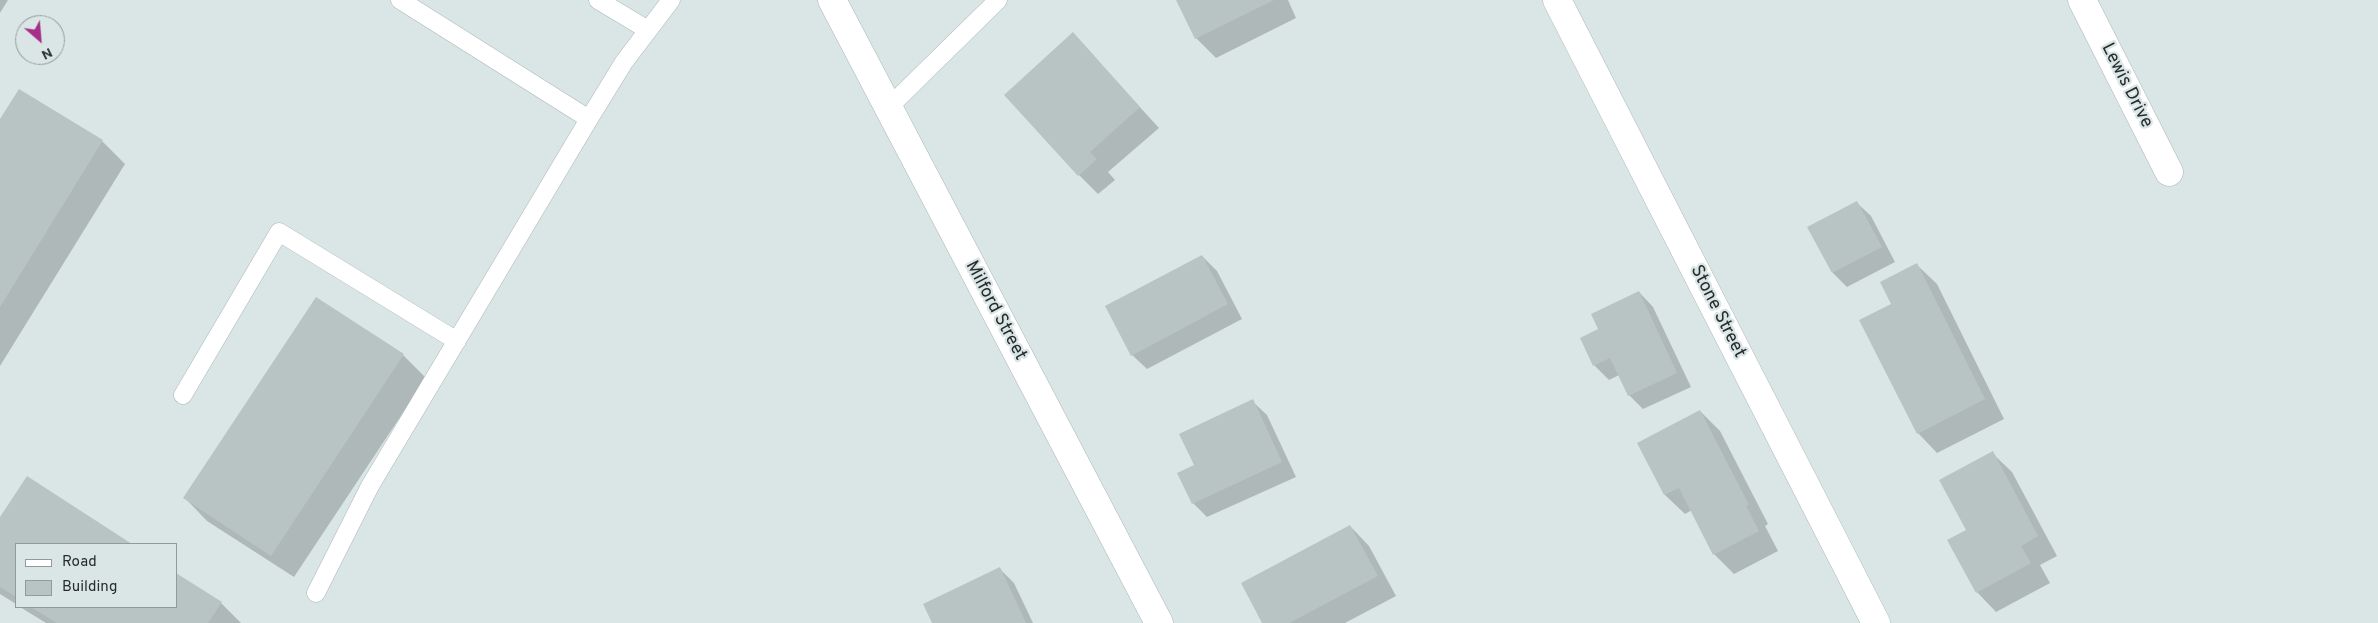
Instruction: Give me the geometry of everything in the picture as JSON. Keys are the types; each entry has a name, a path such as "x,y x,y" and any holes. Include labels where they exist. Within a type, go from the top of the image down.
{"street":[{"name":"Milford Street","path":"832,0 1159,623"},
{"name":"Stone Street","path":"1557,0 1876,623"},
{"name":"Lewis Drive","path":"2082,0 2169,172"}],"lane":[{"path":"400,0 589,119"},
{"path":"598,0 648,30"},
{"path":"316,593 370,486 589,119 624,62 671,0"},
{"path":"888,108 998,0"},
{"path":"183,395 279,232 457,341"}],"building":[{"path":"1176,0 1274,0 1195,39"},
{"path":"1073,32 1140,107 1090,152 1097,159 1078,176 1004,95"},
{"path":"19,89 103,140 0,307 0,119"},
{"path":"1857,201 1882,247 1832,273 1807,227"},
{"path":"1202,255 1228,304 1131,356 1105,306"},
{"path":"1917,263 1985,399 1917,434 1859,320 1891,304 1880,282"},
{"path":"1639,291 1677,373 1628,396 1610,358 1593,366 1580,338 1598,329 1591,314"},
{"path":"316,297 404,354 271,556 183,498"},
{"path":"1253,399 1282,462 1192,504 1177,473 1194,465 1179,434"},
{"path":"1700,410 1749,505 1746,506 1759,531 1713,555 1679,488 1664,495 1637,443"},
{"path":"1993,451 2038,536 2021,546 2031,563 1976,593 1947,540 1966,530 1939,480"},
{"path":"27,476 130,543 15,543 15,596 0,587 0,517"},
{"path":"1350,525 1378,576 1289,623 1262,623 1241,583"},
{"path":"1000,567 1026,623 932,623 923,604"},
{"path":"178,574 222,602 208,623 57,623 33,608 178,608"}]}
